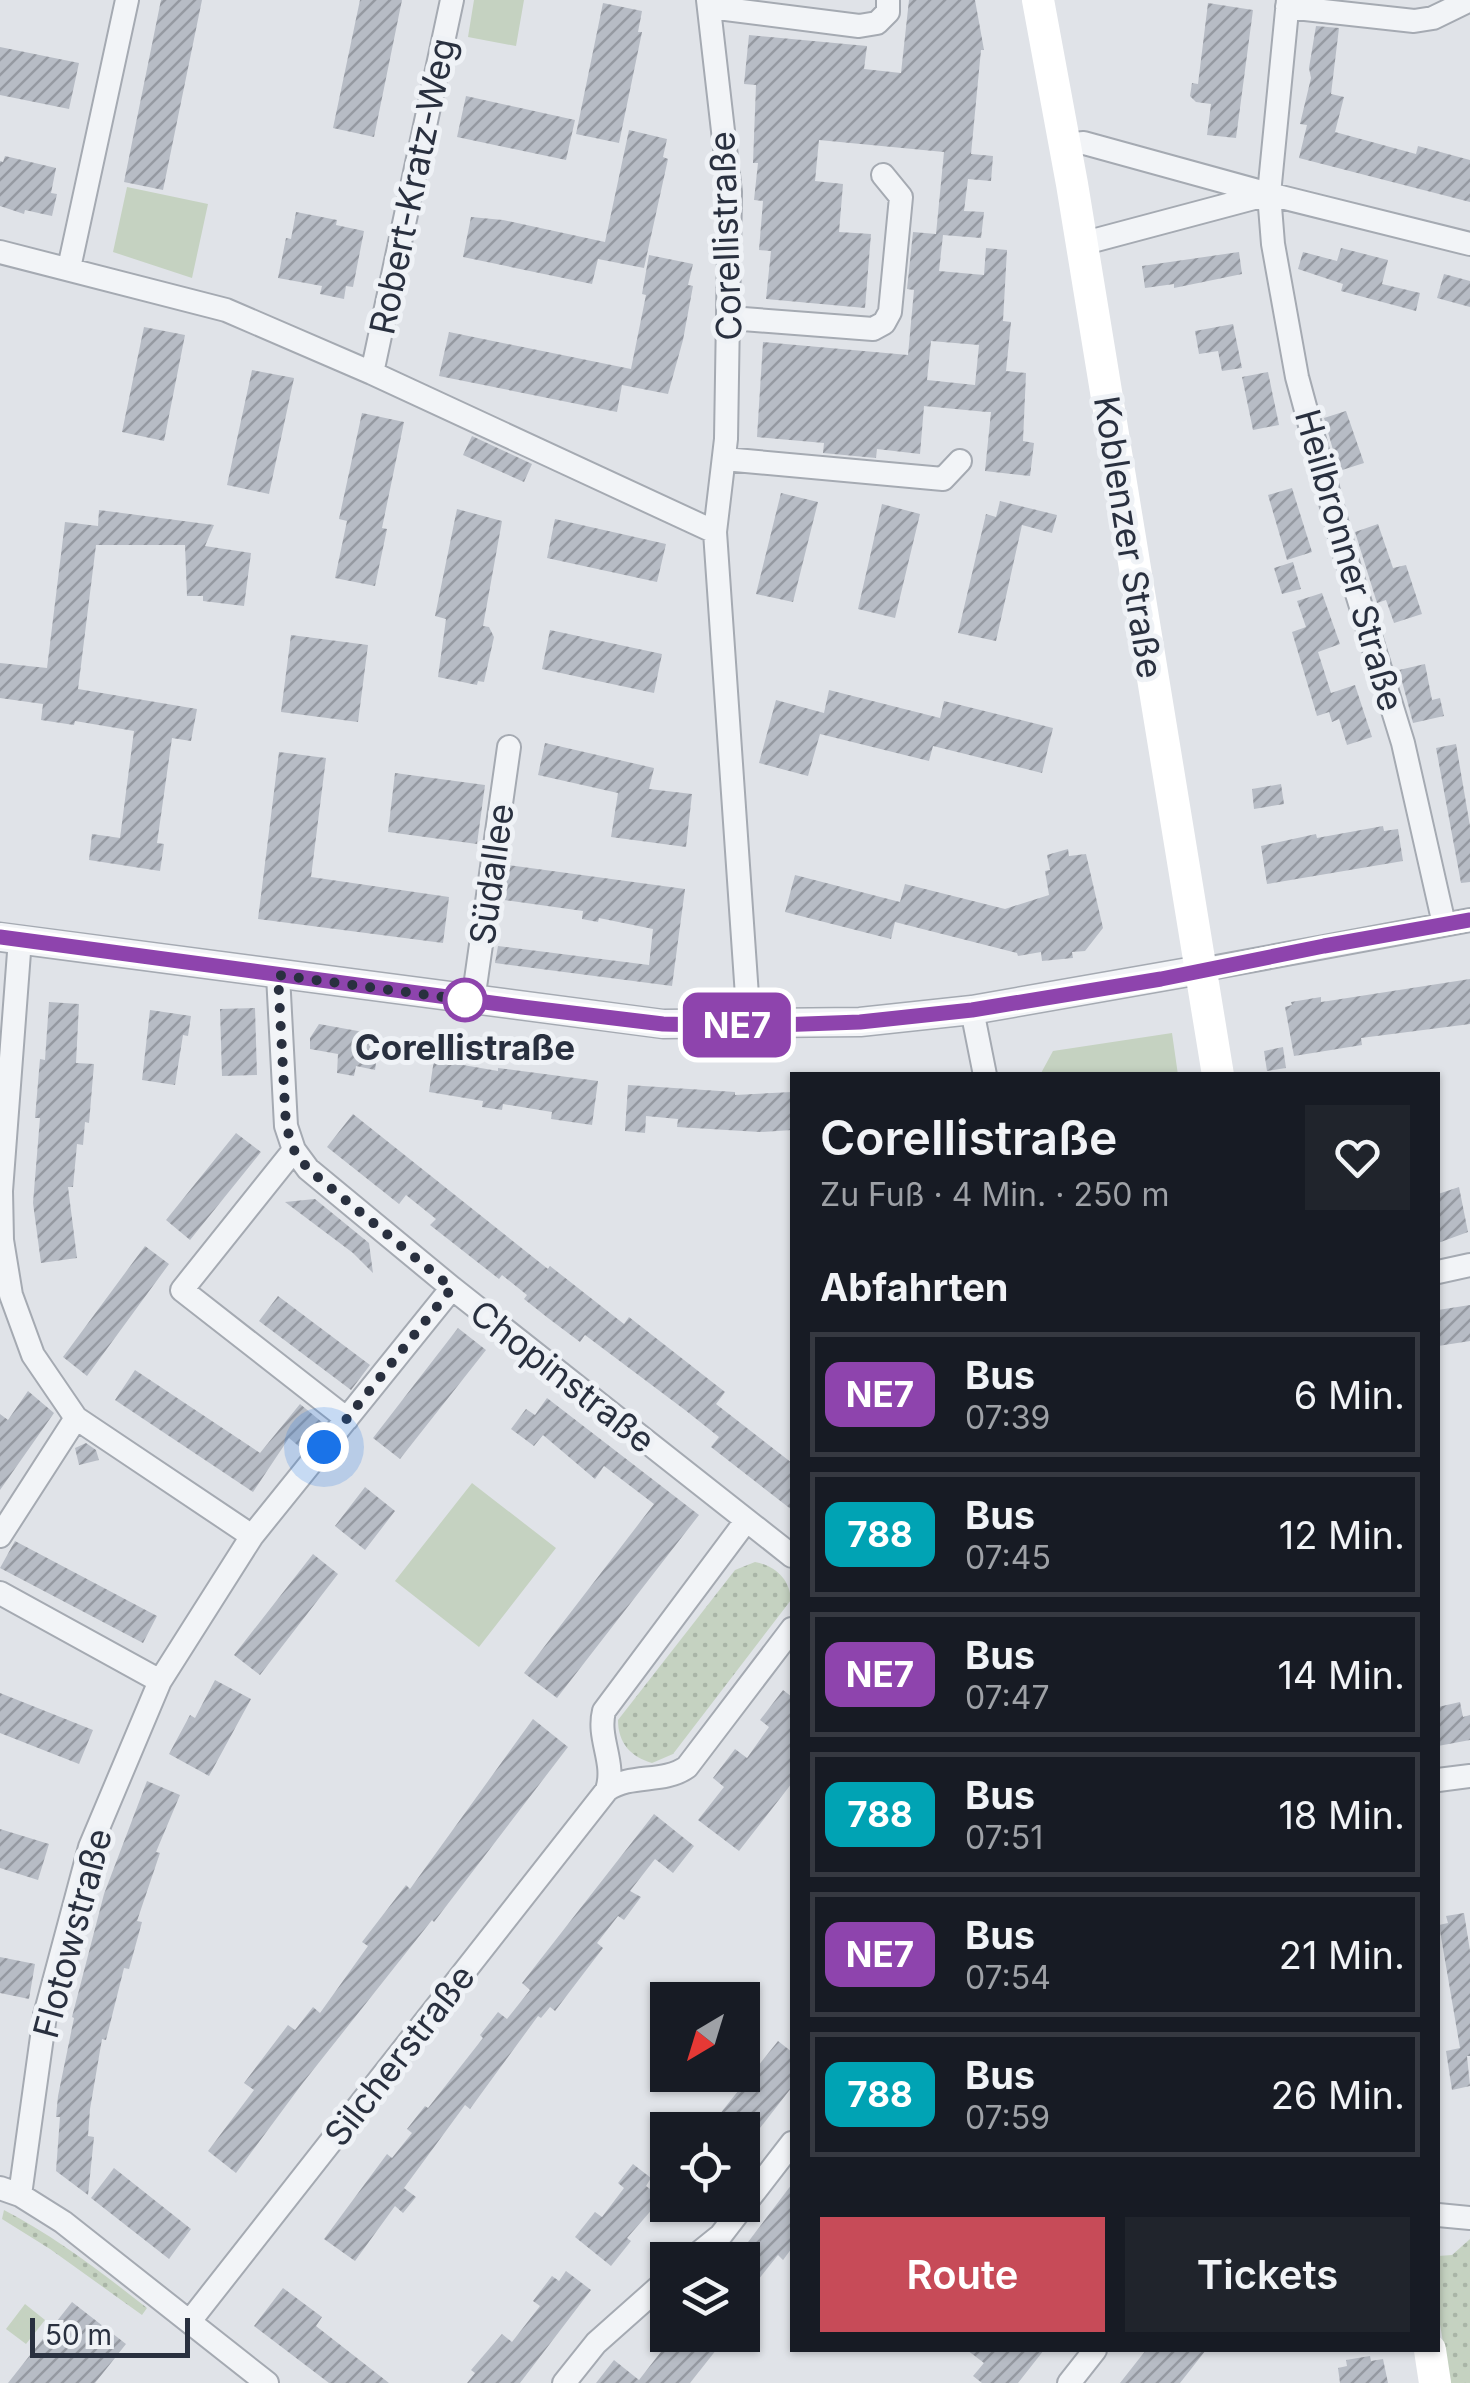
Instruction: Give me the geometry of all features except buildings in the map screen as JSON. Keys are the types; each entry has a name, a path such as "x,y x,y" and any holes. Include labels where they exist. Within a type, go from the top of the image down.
{"main road":[{"name":"Koblenzer Straße","path":"1038,0 1217,1072"},
{"path":"1430,2352 1435,2383"}],"street":[{"path":"69,268 127,0"},
{"name":"Robert-Kratz-Weg","path":"372,373 452,0"},
{"path":"708,3 859,26 877,23 888,12 888,0"},
{"path":"1287,3 1414,21 1433,18 1470,0"},
{"name":"Corellistraße","path":"708,3 730,192 724,459 715,532 750,1026"},
{"name":"Heilbronner Straße","path":"1287,3 1268,194 1273,244 1297,377 1346,558 1403,743 1444,924"},
{"path":"1064,145 1084,143 1470,244"},
{"path":"730,318 873,329 884,323 890,312 901,197 882,176"},
{"path":"1081,244 1268,194"},
{"path":"0,252 226,310 715,532"},
{"path":"724,459 943,479 960,461"},
{"name":"Südallee","path":"473,1001 509,747"},
{"path":"252,1536 76,1418 33,1355 11,1295 2,1240 10,938 663,1024 750,1026 860,1022 972,1010 1470,920"},
{"path":"278,975 284,1110 294,1150 182,1290 347,1419"},
{"path":"972,1010 984,1072"},
{"name":"Chopinstraße","path":"294,1150 308,1169 452,1288 790,1554"},
{"path":"1440,1272 1470,1266"},
{"name":"Flotowstraße","path":"10,2192 45,2015 85,1866 160,1680 252,1536 452,1288"},
{"path":"0,1536 76,1418"},
{"path":"607,1790 612,1772 602,1734 604,1711 746,1520"},
{"path":"0,1593 160,1680"},
{"path":"607,1790 621,1782 674,1774 686,1767 790,1632"},
{"path":"1440,1780 1470,1776"},
{"name":"Silcherstraße","path":"190,2321 607,1790"},
{"path":"712,2242 790,2146"},
{"path":"10,2192 63,2222 267,2383"},
{"path":"1440,2215 1470,2218"},
{"path":"564,2383 596,2343 650,2294"},
{"path":"1069,2383 1093,2352"}],"green space":[{"path":"474,0 524,0 516,46 468,37"},
{"path":"127,187 208,204 192,278 113,252"},
{"path":"1172,1033 1178,1072 1042,1072 1053,1051"},
{"path":"472,1483 556,1548 479,1647 395,1581"},
{"path":"755,1562 769,1567 788,1586 790,1601 673,1754 652,1763 638,1757 623,1742 618,1720 735,1570"},
{"path":"4,2210 113,2281 147,2308 142,2315 2,2219"},
{"path":"1470,2239 1470,2383 1450,2383 1440,2325 1440,2256 1452,2255"},
{"path":"25,2304 45,2320 26,2344 6,2329"}],"bus line":[{"name":"NE7","path":"0,937 663,1024 750,1026 860,1022 972,1010 1161,979 1470,920"}],"place":[{"name":"Corellistraße","path":"465,1000"}],"route":[{"path":"324,1447 452,1288 308,1169 294,1150 284,1110 278,975 473,1001 465,1000"}]}
